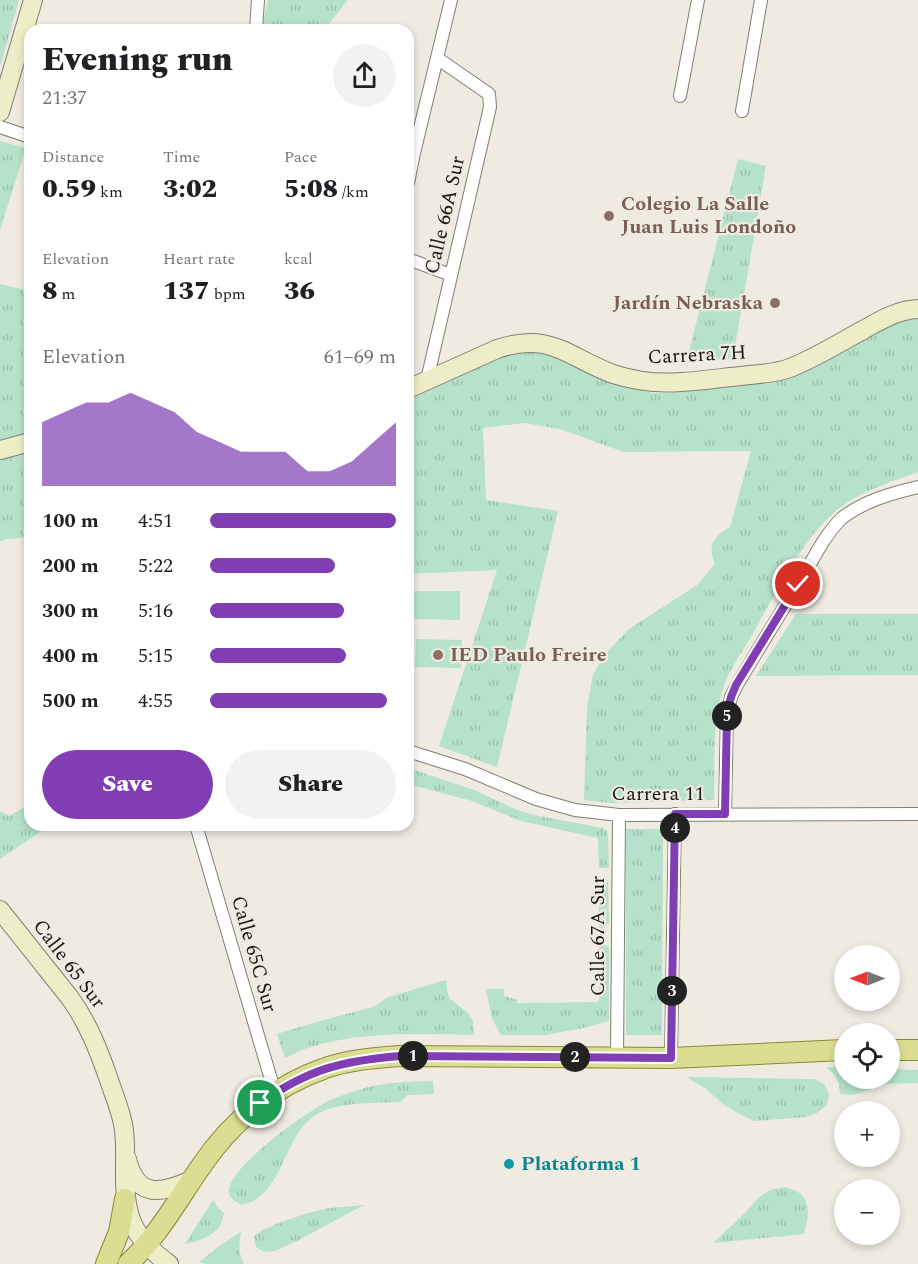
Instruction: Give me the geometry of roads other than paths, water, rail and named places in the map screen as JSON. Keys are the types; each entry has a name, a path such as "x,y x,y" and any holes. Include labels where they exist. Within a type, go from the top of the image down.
{"main road":[{"path":"128,1264 171,1213 207,1157 226,1134 275,1093 321,1070 345,1063 400,1056 671,1058 834,1050"},
{"path":"900,1050 918,1050"},
{"path":"106,1264 119,1232 125,1199"}],"street":[{"path":"26,24 33,0"},
{"path":"256,24 258,0"},
{"path":"414,153 451,0"},
{"path":"680,96 698,0"},
{"path":"742,111 761,0"},
{"path":"0,112 24,31"},
{"name":"Calle 66A Sur","path":"427,381 490,107 489,94 437,58"},
{"path":"0,128 24,135"},
{"path":"414,261 451,275"},
{"name":"Carrera 7H","path":"414,386 497,349 526,342 555,346 613,374 639,381 680,382 779,371 812,358 888,316 918,309"},
{"path":"0,450 24,444"},
{"path":"725,814 727,713 736,685 832,529 845,516 875,499 918,487"},
{"name":"Carrera 11","path":"414,753 465,769 536,799 574,810 619,815 918,814"},
{"path":"671,1058 675,814"},
{"name":"Calle 67A Sur","path":"616,1057 619,815"},
{"name":"Calle 65C Sur","path":"198,831 275,1093"},
{"name":"Calle 65 Sur","path":"0,910 70,998 96,1043 123,1124 127,1210 146,1245 169,1264"},
{"name":"Calle 65 Sur","path":"125,1152 133,1176 151,1191 170,1189 192,1180"}],"place":[{"name":"Colegio La Salle Juan Luis Londoño","path":"609,216"},
{"name":"Jardín Nebraska","path":"775,303"},
{"name":"IED Paulo Freire","path":"438,655"},
{"name":"Plataforma 1","path":"509,1164"}]}
